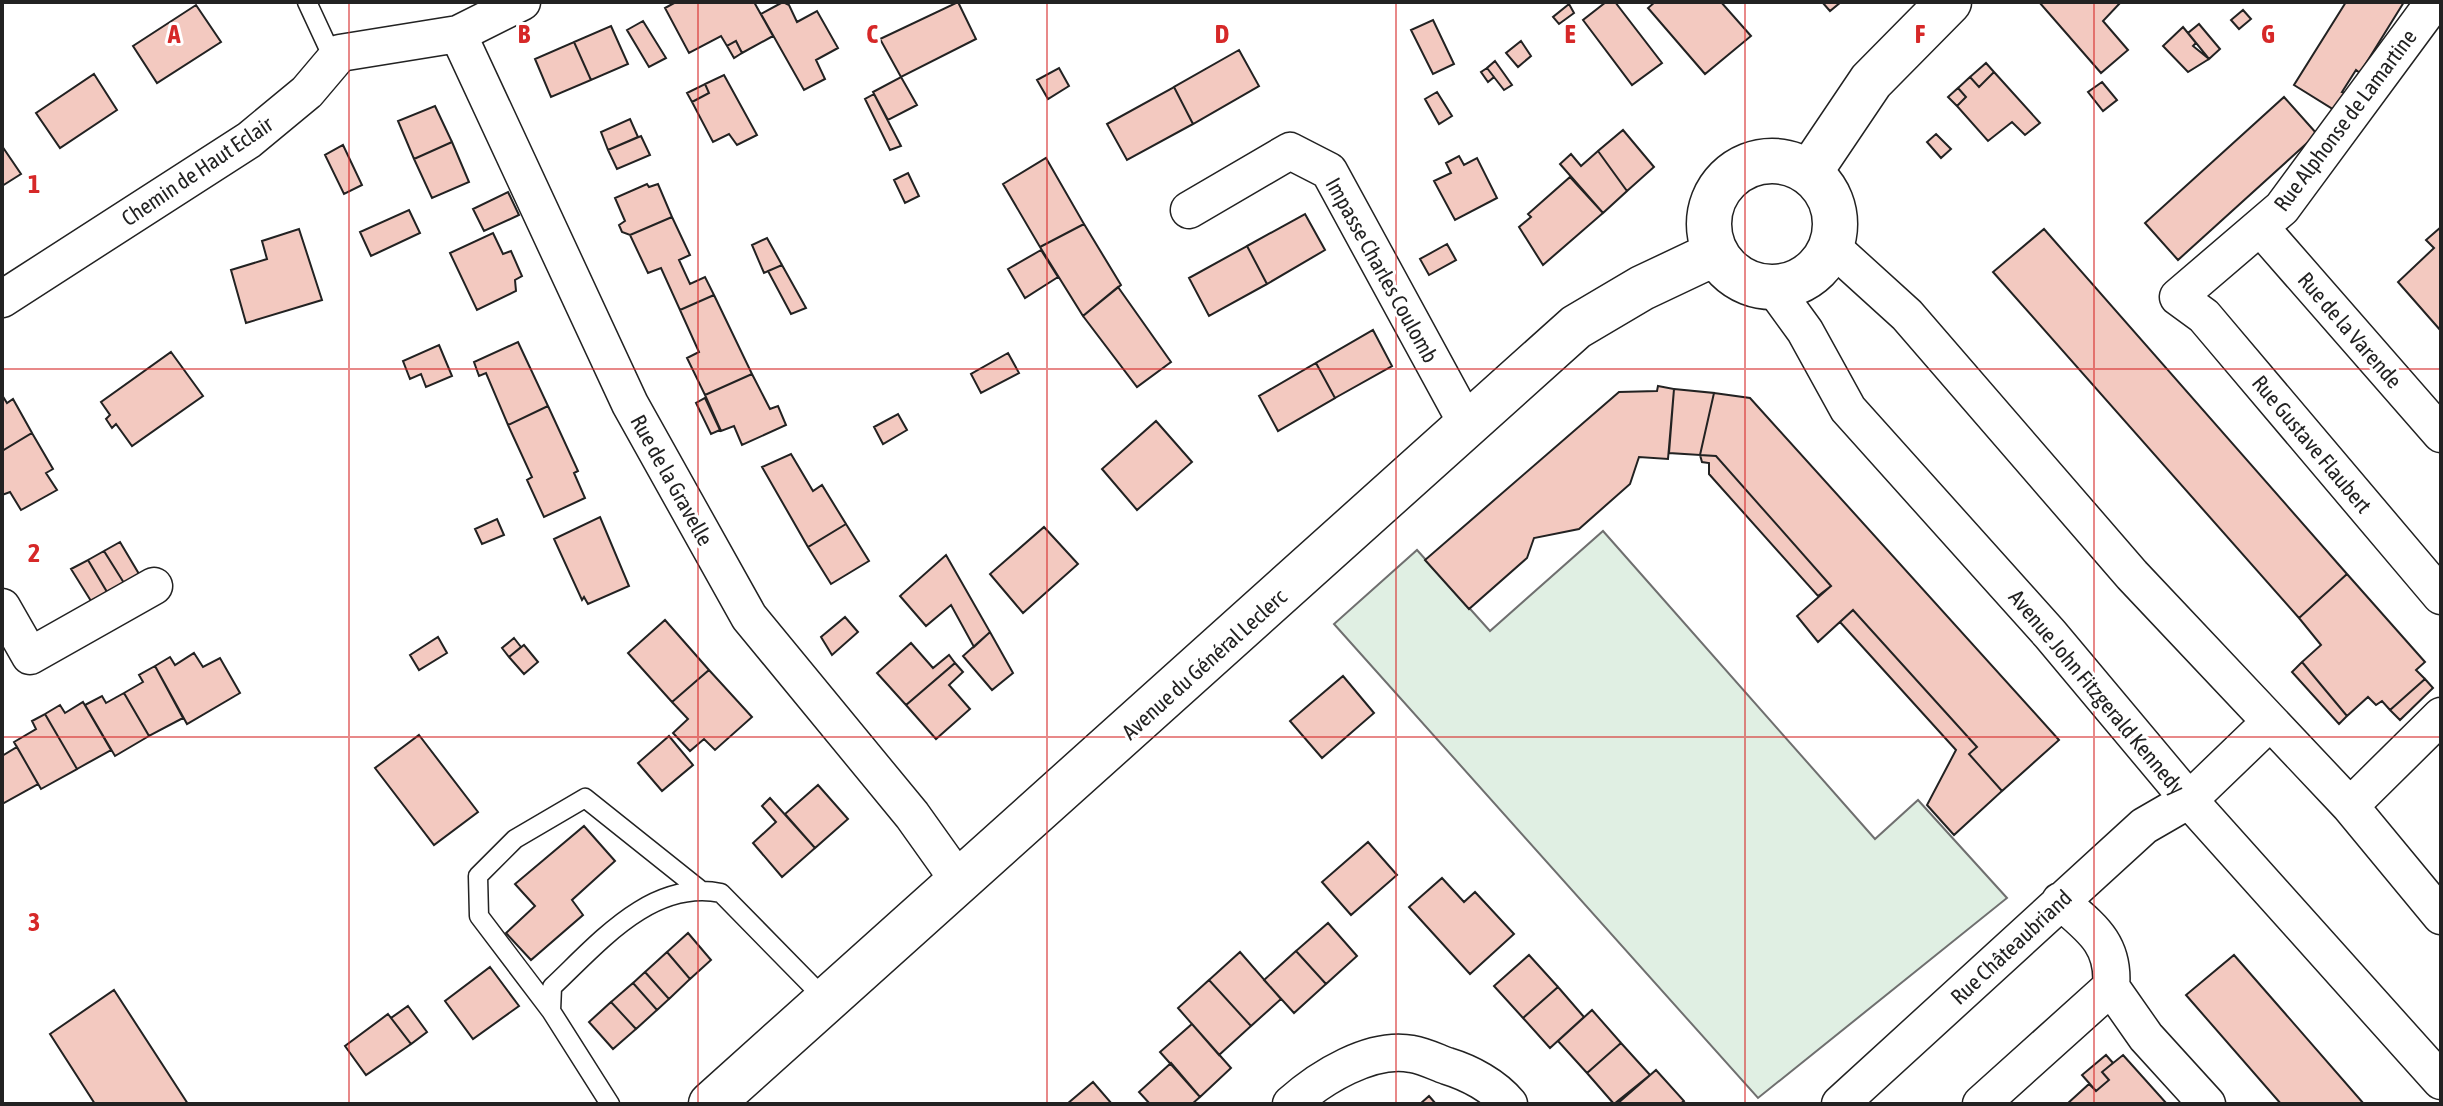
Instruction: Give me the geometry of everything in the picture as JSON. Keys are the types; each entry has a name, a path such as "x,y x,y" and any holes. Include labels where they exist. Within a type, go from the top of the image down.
{"main road":[{"path":"1809,173 1871,81 1949,2"},
{"path":"1774,161 1793,164 1809,173 1827,193 1835,219 1831,246 1825,259 1802,280 1773,287 1740,278 1716,253 1709,217 1715,198 1731,177 1755,163 1774,161"},
{"name":"Avenue du Général Leclerc","path":"711,1104 1576,327 1642,288 1716,253"}],"street":[{"path":"333,58 340,53 458,34 522,2"},
{"name":"Rue Alphonse de Lamartine","path":"2178,297 2282,208 2434,2"},
{"name":"Rue de la Gravelle","path":"458,34 630,404 749,617 912,815 959,881"},
{"name":"Chemin de Haut Eclair","path":"2,299 249,140 307,92 333,58"},
{"name":"Impasse Charles Coulomb","path":"1189,210 1290,151 1329,171 1468,426"},
{"name":"Rue de la Varende","path":"2260,227 2441,434"},
{"path":"1831,246 1907,315 2132,575 2350,806 2441,916"},
{"name":"Avenue John Fitzgerald Kennedy","path":"1773,287 1805,331 1848,409 2050,634 2189,800 2441,1081"},
{"name":"Rue Gustave Flaubert","path":"2178,297 2204,316 2441,596"},
{"path":"2,607 30,656 154,586"},
{"path":"2350,806 2441,716"},
{"name":"Rue Châteaubriand","path":"1840,1104 2144,826 2189,800 2270,722"},
{"path":"2060,901 2097,932 2113,964 2111,987 2146,1037 2207,1104"},
{"path":"1981,1104 2111,987"},
{"path":"1291,1104 1312,1085 1361,1059 1410,1053 1462,1071 1501,1094 1509,1104"}],"lane":[{"path":"307,2 333,58"},
{"path":"610,1104 551,1011 479,916 478,876 515,839 585,798 699,889"},
{"path":"551,1011 552,987 637,909 699,889 721,893 826,1000"}],"green space":[{"path":"1603,531 1875,839 1918,800 2007,898 1758,1098 1334,624 1417,550 1490,631"}],"building":[{"path":"676,2 754,2 773,36 742,53 736,41 727,46 721,36 689,53 665,8"},
{"path":"783,2 789,5 797,22 817,11 838,48 816,60 825,79 804,90 761,14"},
{"path":"958,2 976,39 901,77 880,39"},
{"path":"1606,2 1615,2 1662,63 1632,85 1583,20"},
{"path":"1655,2 1721,2 1751,36 1705,74 1648,8"},
{"path":"1822,2 1841,2 1830,11"},
{"path":"2039,2 2121,2 2103,21 2128,50 2101,73"},
{"path":"2346,2 2404,2 2360,73 2356,70 2342,92 2347,93 2336,111 2294,85"},
{"path":"1569,4 1574,13 1559,24 1553,17"},
{"path":"196,5 221,42 157,83 133,46"},
{"path":"2243,10 2251,19 2239,29 2231,20"},
{"path":"1433,20 1454,64 1433,74 1411,30"},
{"path":"643,21 666,58 649,67 627,30"},
{"path":"2199,24 2220,49 2209,59 2188,33"},
{"path":"611,26 628,64 591,80 574,42"},
{"path":"2183,27 2196,43 2193,46 2209,59 2188,72 2163,46"},
{"path":"736,41 742,53 734,58 727,46"},
{"path":"1521,41 1531,56 1518,67 1506,53"},
{"path":"574,42 591,80 551,97 535,59"},
{"path":"1239,50 1259,86 1193,124 1174,87"},
{"path":"1495,61 1512,85 1504,90 1487,68"},
{"path":"1986,63 1994,72 1979,87 1970,77"},
{"path":"1059,68 1069,86 1048,99 1037,80"},
{"path":"1487,68 1494,77 1488,82 1481,72"},
{"path":"1994,72 2040,123 2025,135 2012,122 1988,141 1957,106 1966,97 1958,88 1970,77 1979,87"},
{"path":"94,74 117,110 60,148 36,113"},
{"path":"724,75 757,135 737,145 729,134 713,142 692,102 709,93 705,84"},
{"path":"901,77 917,105 888,120 873,92"},
{"path":"2102,82 2117,100 2103,111 2088,92"},
{"path":"705,84 709,93 692,102 687,93"},
{"path":"1174,87 1193,124 1127,160 1107,124"},
{"path":"1958,88 1966,97 1957,106 1948,97"},
{"path":"1437,92 1452,116 1439,124 1425,99"},
{"path":"874,94 901,146 890,150 865,99"},
{"path":"2284,97 2317,134 2178,260 2145,223"},
{"path":"435,106 452,142 414,159 398,121"},
{"path":"630,119 638,137 608,150 601,132"},
{"path":"1623,130 1654,167 1627,191 1598,151"},
{"path":"1936,134 1951,149 1941,158 1927,142"},
{"path":"641,136 650,155 617,169 608,150"},
{"path":"452,142 469,182 432,198 414,159"},
{"path":"343,145 362,185 344,194 325,155"},
{"path":"2,146 21,174 2,186"},
{"path":"1598,151 1627,191 1603,213 1560,164 1571,154 1581,166"},
{"path":"1459,156 1464,165 1477,158 1497,198 1455,220 1434,181 1451,173 1446,163"},
{"path":"1046,158 1084,224 1040,247 1003,184"},
{"path":"908,173 919,196 905,203 894,180"},
{"path":"1570,177 1603,213 1543,265 1519,227 1531,217 1528,214"},
{"path":"647,184 649,187 658,184 672,217 630,235 622,232 619,225 625,221 615,198"},
{"path":"508,192 519,215 484,231 473,209"},
{"path":"409,210 420,233 371,256 360,232"},
{"path":"1305,214 1325,250 1267,284 1247,246"},
{"path":"672,217 690,255 679,260 690,284 705,277 714,295 680,310 661,268 648,273 630,235"},
{"path":"1084,224 1121,285 1083,316 1040,247"},
{"path":"2441,227 2441,331 2398,282 2434,248 2426,240"},
{"path":"299,229 322,300 246,323 231,270 267,259 262,241"},
{"path":"2044,229 2347,574 2299,618 1993,272"},
{"path":"493,233 503,254 511,251 522,276 515,280 516,291 477,310 450,253"},
{"path":"767,238 782,265 764,273 752,245"},
{"path":"1447,244 1456,260 1429,275 1420,259"},
{"path":"1247,246 1267,284 1209,316 1189,278"},
{"path":"1041,250 1058,277 1025,298 1008,269"},
{"path":"782,265 806,308 791,314 768,271"},
{"path":"1118,287 1171,362 1137,387 1083,316"},
{"path":"714,295 752,374 705,395 687,358 699,352 680,310"},
{"path":"1373,330 1392,366 1335,398 1316,363"},
{"path":"518,342 548,406 508,425 486,373 479,376 474,362"},
{"path":"439,345 452,376 426,387 421,374 410,379 403,361"},
{"path":"171,352 203,396 132,446 116,424 112,428 106,419 110,415 101,402"},
{"path":"1008,353 1019,373 981,393 971,374"},
{"path":"1316,363 1335,398 1278,431 1259,396"},
{"path":"752,374 770,409 778,406 786,425 742,445 734,426 721,431 705,395"},
{"path":"1658,386 1674,389 1668,459 1639,457 1630,484 1579,529 1534,538 1527,558 1469,609 1425,560 1619,392 1657,391"},
{"path":"1674,389 1714,393 1700,455 1669,453"},
{"path":"1714,393 1750,398 2059,740 2002,791 1969,754 1977,747 1853,610 1818,642 1797,616 1831,586 1716,456 1700,455"},
{"path":"2,395 7,403 13,399 32,433 2,451"},
{"path":"705,398 720,430 711,434 696,403"},
{"path":"548,406 578,471 574,473 585,498 544,517 527,480 532,477 508,425"},
{"path":"898,414 907,430 883,444 874,427"},
{"path":"1156,421 1192,462 1137,510 1102,469"},
{"path":"32,433 53,469 46,473 57,490 21,510 10,492 2,495 2,451"},
{"path":"791,454 813,491 822,485 846,524 808,547 762,467"},
{"path":"1700,455 1716,456 1831,586 1818,596 1709,474 1709,463 1702,462"},
{"path":"600,517 629,586 588,604 584,597 582,600 554,539"},
{"path":"497,519 504,535 482,544 475,529"},
{"path":"846,524 869,561 831,584 808,547"},
{"path":"1044,527 1078,564 1023,613 990,574"},
{"path":"120,542 139,574 124,583 104,551"},
{"path":"104,551 124,583 107,592 88,560"},
{"path":"946,555 990,632 974,647 951,605 926,626 900,596"},
{"path":"88,560 107,592 91,601 71,569"},
{"path":"2347,574 2425,662 2416,670 2425,679 2390,710 2382,701 2376,705 2368,697 2347,716 2302,662 2321,645 2299,618"},
{"path":"1853,610 1977,747 1969,754 2002,791 1954,835 1927,805 1956,750 1840,622"},
{"path":"845,617 858,632 832,655 821,637"},
{"path":"665,620 709,670 672,702 628,653"},
{"path":"990,632 1013,673 992,690 963,656"},
{"path":"438,637 447,653 419,670 410,655"},
{"path":"514,638 521,647 509,657 502,648"},
{"path":"911,643 933,668 949,655 955,663 906,705 877,673"},
{"path":"524,645 538,662 524,674 509,657"},
{"path":"194,653 203,667 220,658 240,693 187,724 155,666 170,657 175,665"},
{"path":"2302,662 2347,716 2339,724 2292,672"},
{"path":"955,663 963,672 949,685 970,709 936,739 906,705"},
{"path":"155,666 183,718 149,736 124,693 143,682 139,675"},
{"path":"709,670 752,717 715,750 704,739 690,751 673,733 688,719 672,702"},
{"path":"1343,676 1374,713 1322,758 1290,721"},
{"path":"2425,679 2433,688 2400,720 2390,710"},
{"path":"124,693 149,736 115,756 85,705 102,696 106,703"},
{"path":"83,702 111,750 77,769 45,714 60,705 65,713"},
{"path":"45,714 77,769 41,789 14,742 36,729 32,721"},
{"path":"419,735 478,812 434,845 375,768"},
{"path":"669,736 693,765 662,791 638,763"},
{"path":"17,747 38,784 2,804 2,756"},
{"path":"818,785 848,819 815,848 785,814"},
{"path":"770,798 815,848 782,877 753,843 776,822 762,806"},
{"path":"584,826 615,861 572,900 583,915 531,960 506,933 535,906 515,884"},
{"path":"1368,842 1397,875 1351,915 1322,882"},
{"path":"1442,878 1464,902 1475,892 1514,934 1470,974 1409,907"},
{"path":"1328,923 1357,956 1326,984 1296,951"},
{"path":"688,933 711,960 690,979 667,952"},
{"path":"1296,951 1326,984 1294,1013 1264,980"},
{"path":"667,952 690,979 669,999 645,972"},
{"path":"1240,952 1281,999 1251,1026 1209,980"},
{"path":"1529,955 1558,987 1523,1018 1494,986"},
{"path":"2234,955 2364,1104 2281,1104 2186,995"},
{"path":"490,967 519,1006 473,1039 445,1001"},
{"path":"645,972 669,999 657,1010 633,983"},
{"path":"1209,980 1251,1026 1219,1055 1178,1008"},
{"path":"633,983 657,1010 636,1029 611,1002"},
{"path":"1558,987 1584,1017 1550,1048 1523,1018"},
{"path":"114,990 188,1104 95,1104 50,1034"},
{"path":"611,1002 636,1029 613,1049 589,1022"},
{"path":"408,1006 427,1032 411,1044 391,1018"},
{"path":"1592,1010 1621,1043 1587,1073 1558,1041"},
{"path":"388,1014 411,1044 366,1075 345,1046"},
{"path":"1192,1024 1231,1068 1200,1097 1160,1052"},
{"path":"1621,1043 1650,1075 1614,1104 1587,1073"},
{"path":"2106,1055 2113,1063 2102,1072 2109,1080 2096,1091 2082,1075"},
{"path":"2123,1055 2167,1104 2067,1104 2089,1084 2096,1091 2109,1080 2102,1072"},
{"path":"1171,1063 1200,1097 1192,1104 1150,1104 1139,1092"},
{"path":"1656,1070 1684,1101 1680,1104 1617,1104"},
{"path":"1093,1082 1112,1104 1067,1104"},
{"path":"1429,1096 1436,1104 1420,1104"}]}
